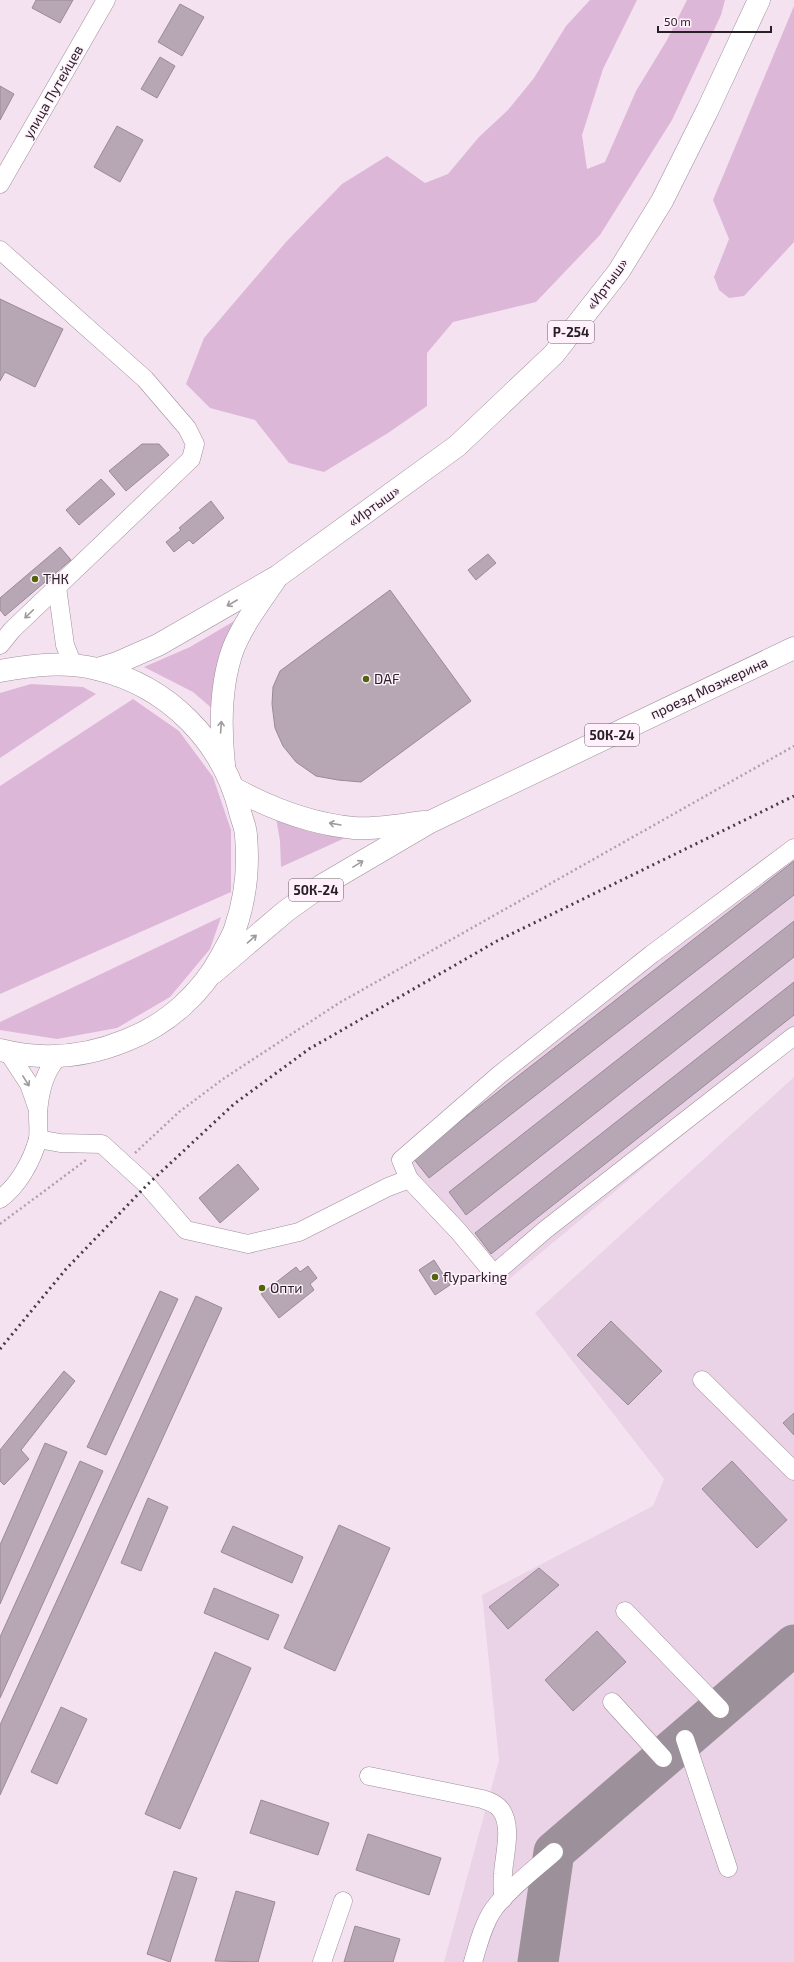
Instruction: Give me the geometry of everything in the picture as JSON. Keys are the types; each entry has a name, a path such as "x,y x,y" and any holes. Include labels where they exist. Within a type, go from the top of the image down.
{"main road":[{"name":"«Иртыш»","path":"278,576 458,446 554,354 619,271 662,201 708,109 759,0"},
{"path":"98,669 117,663 158,645 278,576"},
{"path":"224,766 221,734 224,686 233,649 251,614 278,576"},
{"name":"проезд Мозжерина","path":"212,973 286,911 321,886 430,822 794,648"},
{"path":"0,671 33,664 73,664 98,669 136,682 171,704 201,732 224,766 235,789 246,836 246,884 235,931 212,973"},
{"name":"проезд Мозжерина","path":"235,789 266,805 292,815 355,828 430,822"},
{"name":"50К-24","path":"4,1051 33,1056 58,1057 102,1050 145,1033 182,1007 212,973"}],"street":[{"name":"улица Путейцев","path":"0,184 106,0"},
{"path":"0,250 145,379 187,428 195,444 191,459 12,630 0,644"},
{"path":"57,587 65,645 73,664"},
{"path":"794,848 652,954 498,1075 401,1160 409,1179 459,1232 494,1274 545,1230 794,1036"},
{"path":"4,1051 29,1084 38,1112"},
{"path":"0,1199 8,1192 26,1168 38,1139 38,1112 43,1083 48,1070 58,1057"},
{"path":"38,1139 60,1143 102,1144 147,1185 186,1230 248,1244 299,1232 388,1187 409,1179"},
{"path":"702,1380 794,1471"},
{"path":"625,1611 720,1709"},
{"path":"612,1702 663,1758"},
{"path":"685,1739 728,1868"},
{"path":"368,1776 482,1798 493,1803 501,1810 506,1823 507,1835 503,1876 503,1899"},
{"path":"473,1962 480,1938 493,1910 554,1852"},
{"path":"322,1962 343,1901"}],"path":[{"path":"124,1163 179,1112 223,1079 339,1003 794,746"},
{"path":"0,1224 92,1156"}],"shaded area":[{"path":"590,0 637,0 603,69 582,135 587,169 605,162 636,91 667,40 687,0 725,0 721,15 672,120 600,235 536,302 453,322 427,353 427,406 388,433 324,472 289,463 255,420 210,408 186,384 204,338 286,242 342,184 387,156 425,183 448,174 479,137 508,110 534,78 566,26"},
{"path":"794,6 794,242 744,296 729,298 719,290 714,277 729,239 713,200"},
{"path":"241,617 214,710 193,692 144,667 190,647"},
{"path":"31,684 83,687 96,694 0,758 0,693"},
{"path":"133,699 179,731 213,777 231,830 231,892 0,994 0,786"},
{"path":"276,818 293,826 309,831 345,838 281,867 280,841"},
{"path":"794,849 794,1043 502,1285 397,1155"},
{"path":"221,917 210,949 170,997 117,1028 57,1039 0,1030 0,1022"},
{"path":"794,1077 794,1962 444,1962 499,1760 482,1595 653,1506 664,1479 535,1313"}],"building":[{"path":"36,0 73,0 60,23 32,8"},
{"path":"180,4 204,17 182,56 158,42"},
{"path":"160,57 175,66 157,98 141,89"},
{"path":"0,86 14,94 0,120"},
{"path":"117,126 143,140 120,182 94,167"},
{"path":"0,299 63,329 35,387 5,372 0,381"},
{"path":"142,444 159,444 169,455 126,491 109,471"},
{"path":"101,479 115,494 79,525 66,510"},
{"path":"211,501 224,518 193,544 189,540 174,552 166,542 181,530 179,528"},
{"name":"ТНК","path":"60,547 71,560 5,616 0,610 0,598"},
{"path":"488,554 496,563 476,580 468,570"},
{"name":"DAF","path":"390,590 471,701 361,782 316,776 296,762 283,746 275,728 272,704 273,687 280,671"},
{"path":"794,861 794,895 429,1178 413,1158"},
{"path":"794,921 794,957 466,1215 449,1192"},
{"path":"794,982 794,1015 491,1254 475,1233"},
{"path":"238,1164 259,1189 220,1223 199,1198"},
{"path":"434,1260 450,1285 435,1295 419,1270"},
{"path":"308,1266 317,1278 310,1284 314,1290 279,1318 261,1294 296,1267 300,1272"},
{"path":"160,1291 178,1299 106,1455 87,1447"},
{"path":"196,1296 222,1308 0,1795 0,1725"},
{"path":"611,1321 662,1371 628,1405 577,1355"},
{"path":"64,1371 75,1381 21,1450 29,1459 4,1485 0,1481 0,1450"},
{"path":"794,1413 794,1435 783,1423"},
{"path":"45,1443 67,1452 0,1604 0,1545"},
{"path":"80,1461 103,1471 0,1698 0,1637"},
{"path":"732,1461 787,1520 757,1548 702,1489"},
{"path":"148,1498 168,1507 141,1571 121,1563"},
{"path":"339,1525 390,1548 335,1671 284,1648"},
{"path":"233,1526 303,1557 292,1583 221,1552"},
{"path":"539,1568 559,1585 508,1629 489,1607"},
{"path":"214,1588 279,1615 268,1640 204,1613"},
{"path":"597,1631 626,1662 573,1711 545,1680"},
{"path":"215,1652 251,1668 180,1829 145,1814"},
{"path":"61,1707 87,1719 57,1784 31,1772"},
{"path":"261,1800 329,1823 318,1855 250,1833"},
{"path":"368,1834 441,1858 429,1895 356,1870"},
{"path":"174,1871 197,1878 170,1962 147,1954"},
{"path":"236,1891 275,1902 258,1962 215,1961"},
{"path":"355,1926 400,1939 393,1962 344,1962"}],"taxiway":[{"path":"538,1962 554,1852 794,1645"}],"railway":[{"path":"0,1349 66,1269 147,1185 234,1104 309,1049 497,941 794,796"}],"place":[{"name":"ТНК","path":"35,579"},
{"name":"DAF","path":"366,679"},
{"name":"flyparking","path":"435,1277"},
{"name":"Опти","path":"262,1288"}]}
